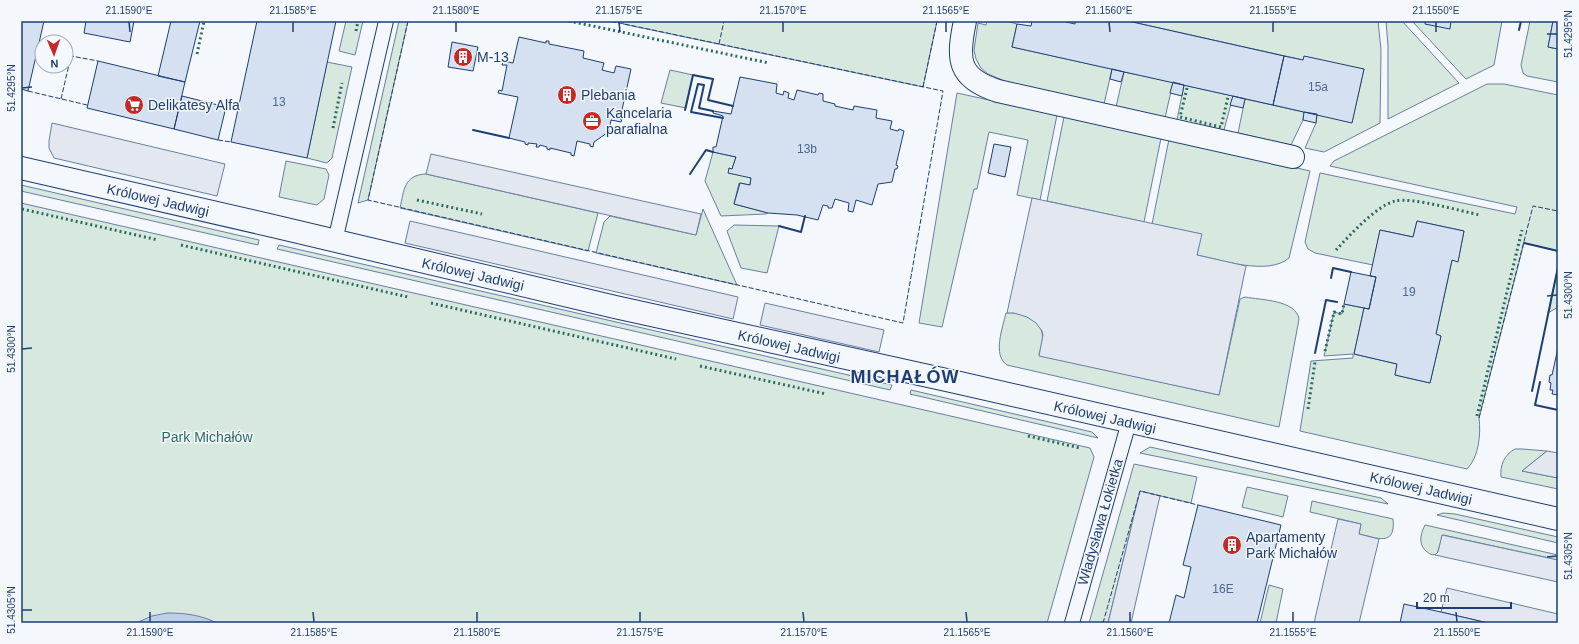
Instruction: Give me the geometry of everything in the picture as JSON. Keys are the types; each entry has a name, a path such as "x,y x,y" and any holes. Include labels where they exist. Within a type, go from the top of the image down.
{"street":[{"path":"965,21 960,44 962,65 974,80 985,87 1293,157"},
{"name":"Królowej Jadwigi","path":"21,168 623,309 1558,519"}],"lane":[{"path":"335,241 386,21"},
{"name":"Władysława Łokietka","path":"1072,623 1129,422"}],"green space":[{"path":"346,21 363,21 355,55 339,51"},
{"path":"399,21 408,21 368,200 358,203"},
{"path":"624,21 937,21 923,87 623,24"},
{"path":"987,21 1006,21 1017,24 1012,47 1112,69 1104,104 1007,82 988,74 981,68 976,59 974,50 978,23 986,25"},
{"path":"1128,21 1378,21 1381,50 1380,123 1324,152 1305,148 1316,123 1317,114 1352,122 1364,69 1303,60"},
{"path":"1386,21 1402,21 1459,83 1388,119 1388,46"},
{"path":"1412,21 1502,21 1494,65 1466,79"},
{"path":"1530,21 1553,21 1548,47 1558,49 1558,82 1527,76 1523,73 1521,65"},
{"path":"327,62 352,67 332,158 327,163 307,158"},
{"path":"670,70 693,75 686,108 661,103"},
{"path":"1124,72 1173,82 1165,118 1116,107"},
{"path":"1487,84 1504,84 1558,95 1558,251 1524,243 1479,418 1480,431 1477,452 1471,464 1467,469 1300,431 1311,361 1353,358 1353,354 1324,356 1334,312 1342,314 1344,304 1364,308 1354,354 1397,364 1395,375 1430,383 1441,336 1436,334 1452,260 1458,261 1464,231 1417,221 1413,237 1380,230 1373,265 1315,253 1308,249 1305,242 1320,173 1515,214 1517,207 1330,166 1334,161"},
{"path":"1184,85 1233,96 1224,130 1177,120"},
{"path":"957,93 1057,115 1040,200 1017,195 1028,140 989,132 977,189 974,189 942,327 919,323"},
{"path":"1245,99 1304,112 1303,120 1291,145 1238,133"},
{"path":"1064,117 1161,138 1144,222 1047,201"},
{"path":"1169,139 1310,171 1289,258 1280,263 1269,266 1257,266 1231,263 1197,255 1201,234 1152,224"},
{"path":"713,152 736,157 732,169 729,169 751,178 750,185 739,183 734,204 768,213 721,216 705,181"},
{"path":"286,161 326,169 329,175 324,199 317,205 279,197"},
{"path":"426,174 598,213 588,251 400,208 404,190 409,180 413,177"},
{"path":"21,185 259,240 258,245 21,191"},
{"name":"Park Michałów","path":"21,203 1090,448 1094,457 1047,623 21,623"},
{"path":"703,209 737,285 596,253 604,222 610,216 696,235"},
{"path":"734,225 779,226 767,273 741,268 727,231"},
{"path":"279,245 892,385 890,390 277,249"},
{"path":"1558,267 1558,307 1548,313"},
{"path":"1245,297 1285,304 1292,308 1299,319 1279,427 1007,365 1000,355 999,348 1001,333 1006,313 1016,313 1033,320 1040,328 1043,339 1039,355 1219,395 1240,299"},
{"path":"911,390 1092,432 1098,438 910,394"},
{"path":"1150,447 1381,498 1388,504 1140,453"},
{"path":"1515,449 1547,451 1522,471 1558,478 1558,489 1501,477 1501,468 1505,457"},
{"path":"1134,464 1197,477 1191,503 1140,491 1108,623 1089,623"},
{"path":"1247,487 1288,496 1283,517 1242,507"},
{"path":"1312,501 1393,519 1391,534 1388,537 1378,538 1359,534 1361,524 1310,512"},
{"path":"1443,513 1455,514 1558,537 1558,543 1437,515"},
{"path":"1425,525 1558,555 1558,560 1443,535 1437,554 1432,555 1424,549 1421,542"},
{"path":"1269,585 1283,589 1276,623 1260,623"}],"shaded area":[{"path":"52,123 225,164 217,196 54,158 49,148"},
{"path":"431,154 701,214 696,235 426,174"},
{"path":"1032,198 1202,234 1197,255 1246,266 1219,395 1039,356 1043,335 1042,331 1036,323 1027,317 1014,313 1007,313"},
{"path":"410,221 738,297 733,319 405,243"},
{"path":"765,303 884,330 879,352 760,325"},
{"path":"1547,451 1558,453 1558,478 1522,471"},
{"path":"1140,491 1160,496 1131,623 1108,623"},
{"path":"1338,519 1361,524 1359,534 1379,539 1359,623 1314,623"},
{"path":"1442,535 1558,560 1558,582 1435,555 1438,552"},
{"path":"1447,588 1558,614 1558,623 1488,623 1441,612"}],"water":[{"path":"167,613 193,615 217,623 136,623 152,616"}],"building":[{"path":"21,21 44,21 41,34 34,34 34,65 28,91 21,89"},
{"path":"86,21 134,21 130,42 84,33"},
{"path":"171,21 200,21 185,82 158,76"},
{"path":"257,21 336,21 307,158 231,142"},
{"path":"1032,21 1067,21 1066,22 1075,24 1075,21 1128,21 1284,56 1273,105 1012,47 1017,24 1031,26"},
{"path":"1425,21 1451,21 1450,29 1425,24"},
{"path":"1553,21 1558,21 1558,49 1548,47"},
{"name":"Plebania","path":"519,37 546,43 546,41 549,41 549,44 584,51 583,58 604,63 602,70 614,73 616,66 631,69 620,119 622,119 621,122 611,120 609,131 611,131 610,134 607,133 594,142 593,147 590,146 590,144 577,141 574,156 571,155 571,153 550,148 550,150 547,149 547,147 540,145 539,147 536,147 537,144 528,143 528,145 525,144 525,142 509,138 518,97 498,93 499,90 502,91 507,65 502,65 503,61 513,63"},
{"name":"M-13","path":"452,42 478,47 473,71 448,67"},
{"path":"1284,56 1303,60 1304,56 1364,69 1352,123 1273,105"},
{"path":"98,61 185,82 174,129 87,108"},
{"path":"1112,69 1124,72 1121,82 1110,79"},
{"path":"740,77 777,84 776,93 783,95 784,91 789,93 788,98 794,100 797,90 818,95 819,93 823,94 823,101 835,104 835,106 853,110 854,106 877,110 876,118 892,121 890,129 898,131 899,129 904,131 896,165 898,166 897,169 895,169 892,182 878,184 872,205 856,200 853,212 848,211 849,203 835,199 832,208 828,208 828,206 823,205 818,220 797,215 768,213 734,204 740,183 750,185 751,178 728,173 729,168 732,169 736,157 713,152 713,147 716,147 723,116 713,113 713,111 731,114"},
{"path":"1173,82 1184,85 1182,96 1170,93"},
{"path":"182,96 226,107 218,140 174,129"},
{"path":"1233,96 1245,99 1243,108 1230,105"},
{"path":"1304,112 1317,114 1316,123 1303,120"},
{"path":"994,144 1011,147 1005,177 988,173"},
{"path":"1417,221 1464,231 1458,262 1452,260 1436,334 1441,336 1430,383 1395,375 1397,364 1354,354 1364,308 1369,309 1376,277 1370,276 1380,230 1413,237"},
{"path":"1351,272 1376,277 1369,309 1344,304"},
{"path":"1558,348 1558,395 1552,394 1553,390 1550,390 1551,383 1549,382"},
{"name":"Apartamenty Park Michałów","path":"1198,505 1281,525 1257,623 1169,623 1176,595 1184,598 1191,567 1183,565"},
{"path":"1404,604 1441,612 1488,623 1400,623"}],"hedge":[{"path":"197,54 204,21"},
{"path":"356,31 358,21"},
{"path":"569,21 769,63"},
{"path":"333,128 342,83"},
{"path":"1187,88 1180,117 1221,127 1228,97"},
{"path":"417,200 482,214"},
{"path":"1336,250 1372,215 1395,201 1413,201 1480,215"},
{"path":"22,209 158,240"},
{"path":"1477,416 1522,230"},
{"path":"181,245 408,297"},
{"path":"431,303 676,359"},
{"path":"1325,351 1334,312 1342,314 1344,304"},
{"path":"1308,409 1315,362"},
{"path":"700,366 826,394"},
{"path":"1028,436 1080,448"}],"fence":[{"path":"408,21 368,200 903,323 943,91 610,21"},
{"path":"719,44 724,21"},
{"path":"923,87 937,21"},
{"path":"61,99 71,56 98,61"},
{"path":"28,91 87,105"},
{"path":"218,140 231,142"},
{"path":"1479,418 1533,206 1558,211"},
{"path":"1103,623 1140,491 1198,505"}],"wall":[{"path":"1519,30 1521,21"},
{"path":"685,110 693,75 713,79 708,100 733,106"},
{"path":"713,111 699,108 704,85 698,84 691,112 723,118"},
{"path":"473,130 509,138"},
{"path":"690,174 706,150 713,152"},
{"path":"779,226 801,232 805,216"},
{"path":"1524,243 1558,251"},
{"path":"1532,391 1558,267"},
{"path":"1331,278 1333,268 1351,272"},
{"path":"1315,353 1326,300 1337,302"},
{"path":"1540,382 1535,405 1558,410"}],"place":[{"name":"M-13","path":"463,57"},
{"name":"Plebania","path":"567,95"},
{"name":"Delikatesy Alfa","path":"134,105"},
{"name":"Kancelaria parafialna","path":"592,121"},
{"name":"Apartamenty Park Michałów","path":"1232,545"}],"district":[{"name":"MICHAŁÓW","path":"905,377"}]}
